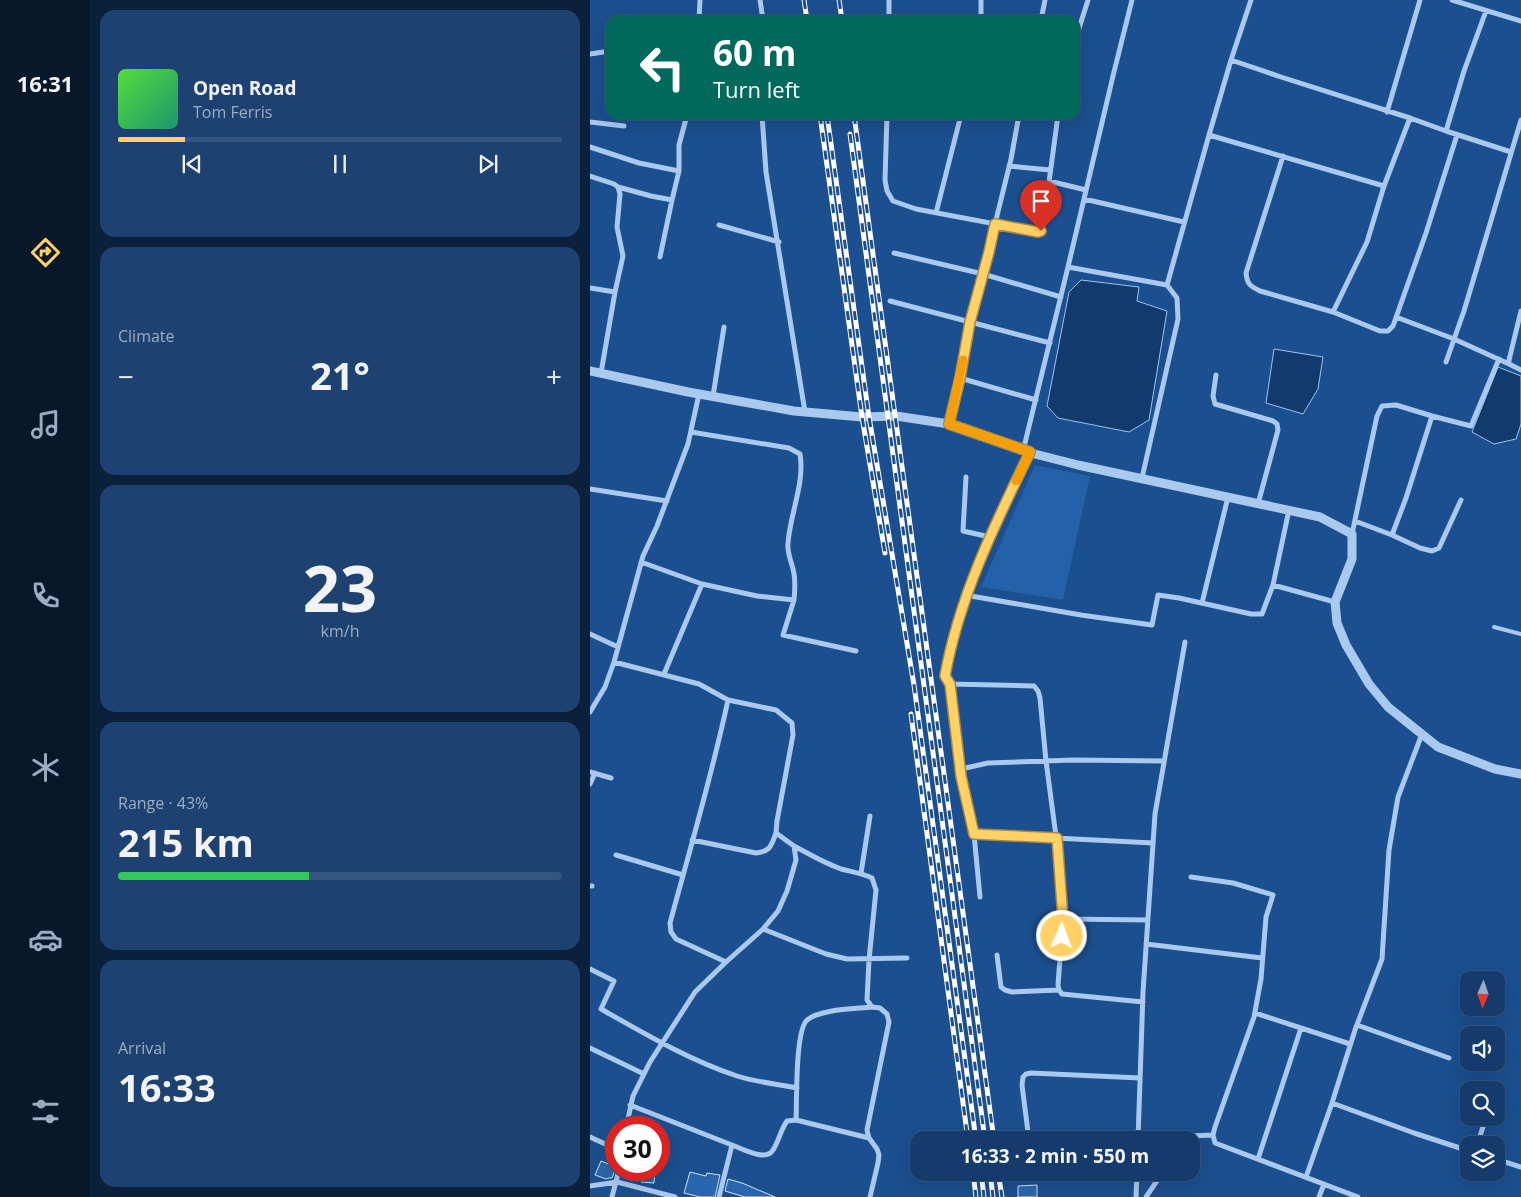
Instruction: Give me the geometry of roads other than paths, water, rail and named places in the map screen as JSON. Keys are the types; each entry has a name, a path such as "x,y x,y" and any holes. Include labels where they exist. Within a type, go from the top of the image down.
{"street":[{"path":"699,15 700,0"},
{"path":"760,0 762,15"},
{"path":"889,0 889,15"},
{"path":"981,15 982,0"},
{"path":"1042,15 1046,0"},
{"path":"1080,25 1088,0"},
{"path":"980,897 974,834 961,776 950,684 945,676 947,662 965,595 1026,452 1036,400 1112,76 1132,0"},
{"path":"1167,285 1231,60 1251,0"},
{"path":"1388,112 1420,0"},
{"path":"1452,0 1521,20"},
{"path":"1446,131 1464,71 1486,11"},
{"path":"590,54 605,52"},
{"path":"1231,60 1511,152"},
{"path":"1333,312 1367,242 1384,186 1410,118"},
{"path":"660,257 678,170 679,145 686,120"},
{"path":"762,120 766,172 779,242 805,412"},
{"path":"887,120 885,180 887,191 893,201 904,206 936,213 1038,232 1043,227 1057,120"},
{"path":"936,213 960,120"},
{"path":"949,424 970,322 984,274 1018,120"},
{"path":"1446,362 1467,301 1521,120"},
{"path":"590,122 624,126"},
{"path":"1209,135 1384,186"},
{"path":"1283,156 1246,273 1249,286 1260,291 1333,312 1380,331 1388,331 1393,326 1426,233 1457,135"},
{"path":"590,147 629,161 678,170"},
{"path":"1009,166 1050,170"},
{"path":"590,176 618,187 672,200"},
{"path":"1049,181 1086,190"},
{"path":"601,373 614,292 623,256 617,227 620,194 618,187"},
{"path":"1084,199 1184,222"},
{"path":"719,225 779,242"},
{"path":"894,252 984,274 1061,297"},
{"path":"1068,267 1167,285 1178,298 1178,319 1142,478"},
{"path":"590,288 614,292"},
{"path":"890,301 1050,343"},
{"path":"1509,364 1521,311"},
{"path":"1396,317 1454,339 1521,370"},
{"path":"713,396 724,327"},
{"path":"1499,359 1471,426 1396,405 1382,406 1376,416 1352,534 1352,559 1335,602 1337,623 1346,645 1369,684 1388,707 1438,747 1495,770 1521,774"},
{"path":"590,371 699,394 805,412 862,417 896,416 949,424 1026,452 1320,517 1352,534"},
{"path":"1216,375 1213,396 1215,404 1273,421 1277,424 1278,430 1258,504"},
{"path":"960,378 1036,400"},
{"path":"590,712 605,687 614,662 641,562 667,501 688,444 699,394"},
{"path":"1392,535 1432,416"},
{"path":"691,432 789,448 800,454 801,464 787,552 794,569 796,584 794,600 782,635 856,651"},
{"path":"966,477 963,531 990,537"},
{"path":"590,489 667,501"},
{"path":"1202,603 1228,497"},
{"path":"1355,522 1432,551 1439,548 1461,500"},
{"path":"965,595 1152,625 1158,595 1251,614 1262,614 1273,585 1289,510"},
{"path":"641,562 702,584 757,596 794,600"},
{"path":"664,674 702,584"},
{"path":"1273,585 1335,602"},
{"path":"590,634 618,647"},
{"path":"1138,1131 1146,944 1155,814 1185,642"},
{"path":"614,662 700,684 728,700 776,710 792,723 793,735 776,833 771,848 764,852 756,852 692,840"},
{"path":"950,684 1034,686 1038,691 1057,838 1063,919 1059,990 1062,994 1143,1002"},
{"path":"726,962 676,939 671,932 670,923 715,758 728,700"},
{"path":"1306,1178 1350,1044 1382,959 1390,841 1398,797 1422,734"},
{"path":"961,769 988,763 1073,760 1163,761"},
{"path":"590,784 592,772 610,778"},
{"path":"862,873 870,816"},
{"path":"776,833 794,846 821,861 842,869 862,873 872,878 876,890 867,1000 872,1007"},
{"path":"974,834 1153,843"},
{"path":"628,1116 633,1096 644,1074 695,992 763,929 778,911 787,892 796,860 794,846"},
{"path":"616,856 683,875"},
{"path":"1191,877 1233,883 1273,895 1266,917 1261,979 1255,1013 1213,1135 1215,1143 1358,1197"},
{"path":"1063,919 1148,920"},
{"path":"763,929 826,954 847,959 907,958"},
{"path":"1146,944 1262,958"},
{"path":"997,955 1001,987 1005,990 1012,992 1059,990"},
{"path":"590,969 614,982 601,1009 662,1043 716,1068 739,1076 797,1088"},
{"path":"796,1120 801,1032 806,1022 813,1016 832,1011 872,1007 880,1008 888,1014 889,1022 867,1130 869,1138 877,1149 879,1156 870,1197"},
{"path":"1255,1013 1350,1044"},
{"path":"1357,1025 1449,1058"},
{"path":"1258,1159 1301,1028"},
{"path":"590,1048 644,1074"},
{"path":"1028,1131 1022,1085 1023,1077 1026,1074 1140,1078"},
{"path":"1332,1103 1414,1133 1460,1147"},
{"path":"630,1105 762,1156 768,1155 773,1150 781,1128 787,1121 796,1120 869,1138"},
{"path":"1200,1136 1213,1135"},
{"path":"590,1137 605,1144"},
{"path":"719,1197 732,1145"},
{"path":"1505,1162 1521,1167"},
{"path":"1136,1197 1137,1181"},
{"path":"1146,1197 1157,1181"},
{"path":"612,1197 617,1182"},
{"path":"590,1186 617,1182 675,1197"},
{"path":"1319,1197 1324,1184"}],"lane":[{"path":"1494,627 1521,634"}],"railway":[{"path":"804,0 806,15"},
{"path":"839,0 841,15"},
{"path":"821,120 862,417 885,553"},
{"path":"828,120 869,417 914,685 975,1131"},
{"path":"855,120 993,1131"},
{"path":"850,134 984,1131"},
{"path":"911,714 967,1131"},
{"path":"974,1181 976,1197"},
{"path":"982,1181 984,1197"},
{"path":"991,1181 993,1197"},
{"path":"999,1181 1002,1197"}]}
